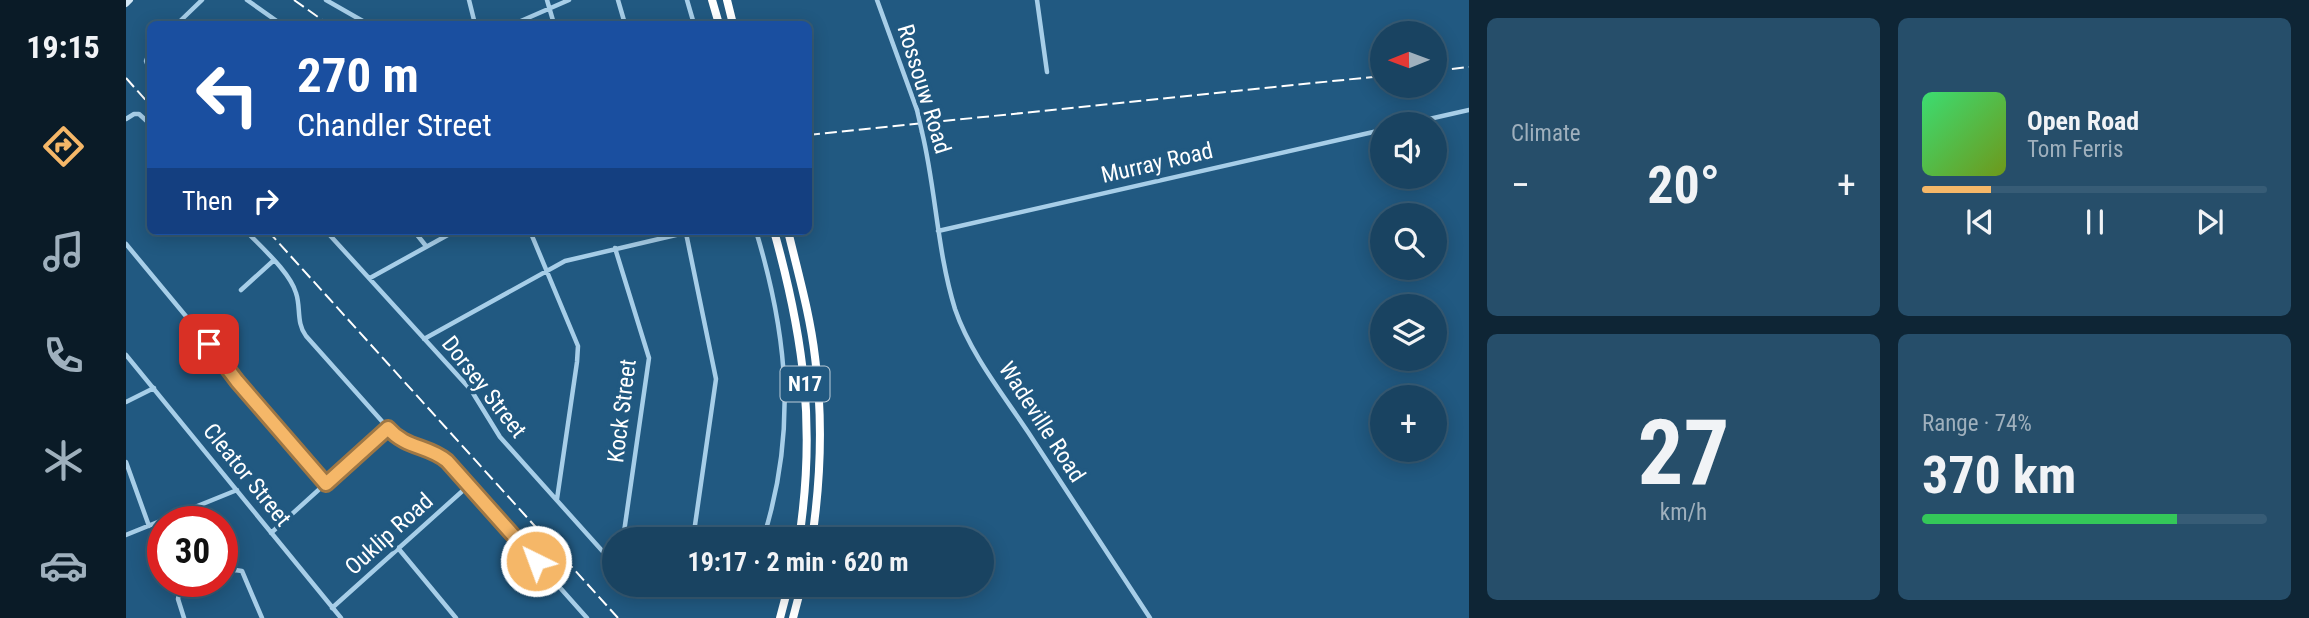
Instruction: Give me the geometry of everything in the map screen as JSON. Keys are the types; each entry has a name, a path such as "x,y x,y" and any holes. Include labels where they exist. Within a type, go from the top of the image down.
{"highway":[{"path":"712,0 718,21"},
{"path":"728,3 732,21"},
{"name":"N17","path":"775,235 796,321 807,396 807,471 800,527"},
{"name":"N17","path":"789,235 809,320 819,397 820,471 813,527"},
{"path":"780,618 786,597"},
{"path":"793,618 799,597"}],"main road":[{"path":"126,4 130,0"}],"street":[{"path":"180,21 202,0"},
{"path":"247,0 277,21"},
{"path":"326,0 363,21"},
{"path":"469,0 474,21"},
{"path":"547,0 553,21"},
{"path":"521,21 569,0"},
{"path":"618,0 624,21"},
{"path":"687,0 693,21"},
{"name":"Rossouw Road","path":"877,0 922,132 929,159 938,231"},
{"path":"1037,0 1047,72"},
{"path":"1447,115 1469,110"},
{"path":"126,119 136,113 147,121"},
{"name":"Murray Road","path":"938,231 1370,133"},
{"name":"Wadeville Road","path":"938,231 952,298 965,333 1150,618"},
{"path":"250,235 294,288 303,332 400,440 442,457 587,618"},
{"name":"Dorsey Street","path":"330,235 471,390 500,437 602,551"},
{"path":"417,235 426,246"},
{"path":"370,278 447,235"},
{"path":"532,235 578,350 556,500"},
{"path":"424,339 565,261 677,235"},
{"path":"686,235 716,379 695,527"},
{"path":"757,235 779,321 786,391 781,462 765,527"},
{"path":"126,244 244,389 326,484"},
{"name":"Kock Street","path":"615,248 649,358 625,527"},
{"path":"241,290 274,261"},
{"name":"Cleator Street","path":"126,355 341,618"},
{"path":"126,402 154,388"},
{"path":"271,533 388,428"},
{"path":"126,462 147,520"},
{"name":"Ouklip Road","path":"332,608 468,486"},
{"path":"198,506 237,490"},
{"path":"126,535 147,527"},
{"path":"398,548 456,618"},
{"path":"238,571 244,574 262,618"},
{"path":"178,597 184,618"}],"railway":[{"path":"294,0 324,21"},
{"path":"1447,70 1469,67"},
{"path":"812,135 1370,77"},
{"path":"126,78 147,102"},
{"path":"272,235 618,618"}],"route":[{"path":"209,344 237,381 326,484 388,428 400,440 437,454 447,461 536,561"}]}
